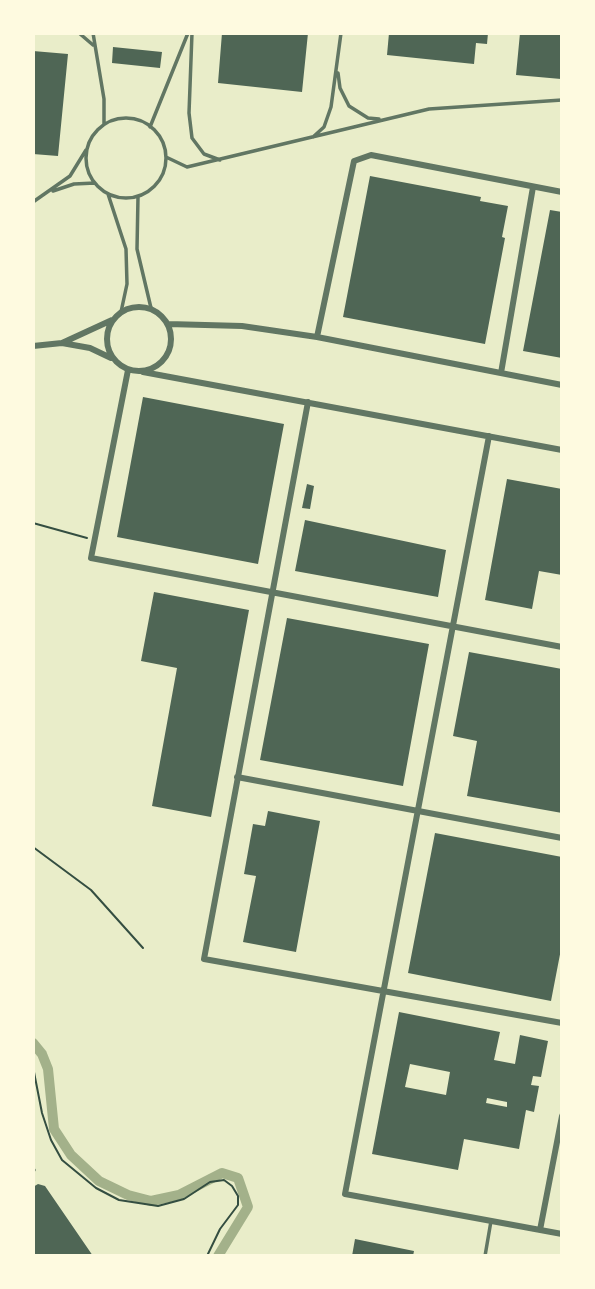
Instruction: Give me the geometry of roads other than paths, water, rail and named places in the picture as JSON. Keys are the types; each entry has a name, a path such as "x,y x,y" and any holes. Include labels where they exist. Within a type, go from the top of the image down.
{"street":[{"path":"317,337 350,167 354,161 371,155 562,192"},
{"path":"501,373 533,187"},
{"path":"62,343 114,319 121,312 141,306 151,308 168,324 172,344 168,354 153,369 143,372"},
{"path":"113,359 107,339 114,319"},
{"path":"168,324 242,326 317,337 562,385"},
{"path":"33,346 62,343 90,348 128,370 562,450"},
{"path":"128,370 91,558 275,590 562,647"},
{"path":"307,402 275,590 204,959 562,1023"},
{"path":"489,436 345,1194 562,1234"},
{"path":"237,777 562,838"},
{"path":"540,1230 562,1116"}],"lane":[{"path":"79,33 93,44"},
{"path":"93,33 104,99 104,125"},
{"path":"150,127 190,33"},
{"path":"190,33 189,113 192,138 204,154 222,161"},
{"path":"309,140 325,124 337,70 341,33"},
{"path":"337,70 340,88 349,106 368,118 381,120"},
{"path":"166,157 187,167 222,161 429,109 562,100"},
{"path":"33,202 70,176 96,132 104,125 127,118 150,127 164,145 166,157 159,181 139,196 128,198 108,194 95,183 89,173 87,149"},
{"path":"47,193 74,184 95,183"},
{"path":"108,194 126,249 127,284 121,312"},
{"path":"139,196 137,249 151,308"},
{"path":"485,1256 491,1221"}],"waterway":[{"path":"33,1043 42,1054 48,1069 54,1129 71,1155 99,1181 128,1195 151,1201 179,1195 222,1173 238,1178 248,1207 218,1256"}]}
